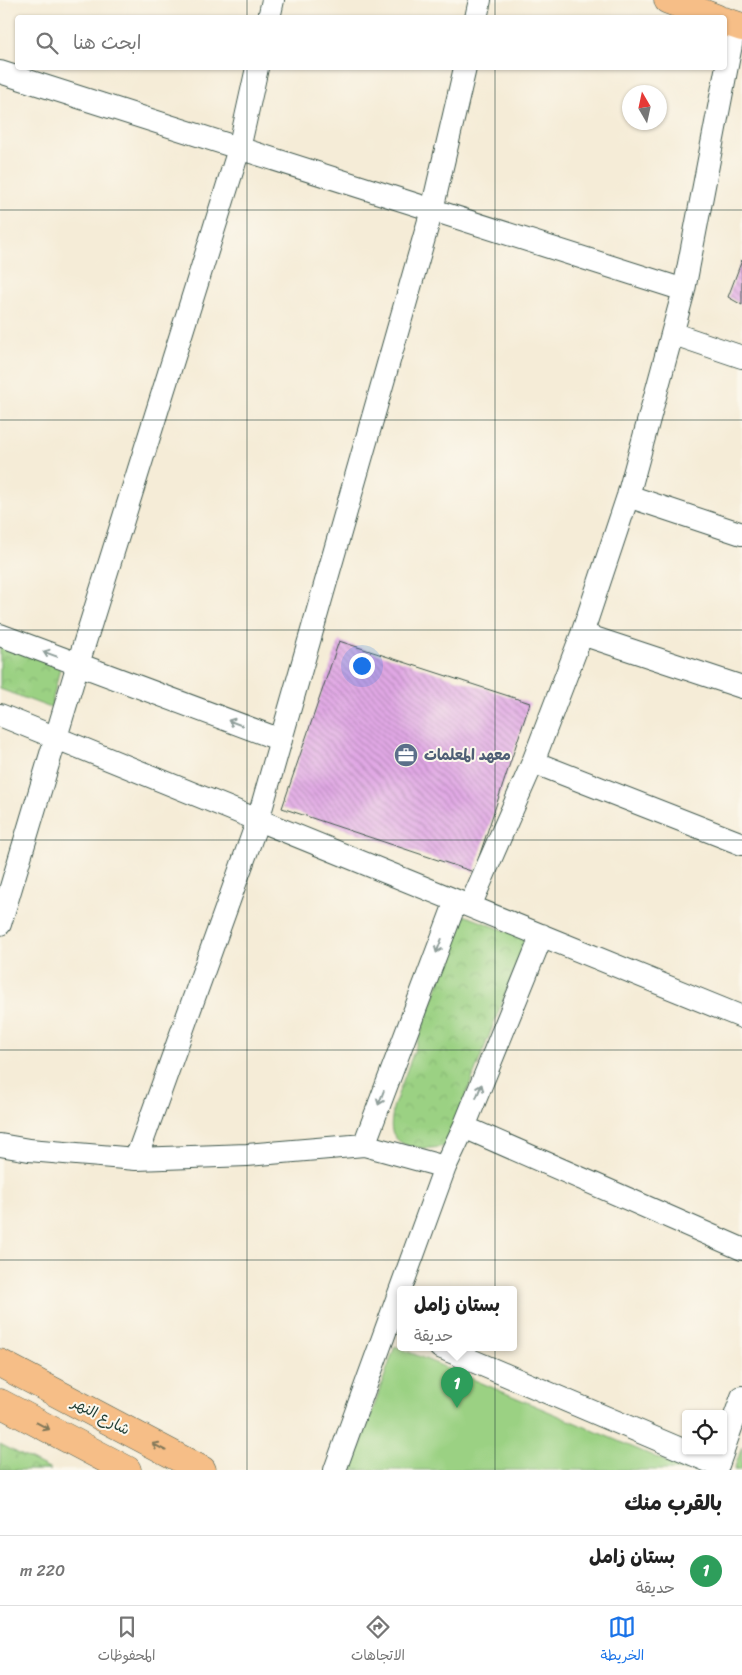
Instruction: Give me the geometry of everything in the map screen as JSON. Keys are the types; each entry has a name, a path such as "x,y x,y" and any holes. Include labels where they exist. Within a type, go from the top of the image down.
{"main road":[{"path":"668,0 710,15"},
{"name":"شارع النهر","path":"0,1363 202,1470"},
{"path":"0,1403 127,1470"}],"street":[{"path":"270,15 273,0"},
{"path":"477,15 480,0"},
{"path":"0,924 55,738 239,149 258,70"},
{"path":"136,1159 258,820 432,210 465,70"},
{"path":"364,1145 463,903 533,762 582,634 628,496 674,334 684,290 721,70"},
{"path":"0,72 684,290"},
{"path":"674,334 742,357"},
{"path":"628,496 742,534"},
{"path":"582,634 742,687"},
{"path":"0,635 281,740"},
{"path":"0,715 742,1016"},
{"path":"533,762 742,844"},
{"path":"407,1286 445,1167 464,1127 542,935"},
{"path":"464,1127 742,1249"},
{"path":"0,1145 29,1150 136,1159 247,1154 364,1145 445,1167"},
{"path":"336,1470 394,1327"},
{"path":"449,1351 682,1450"},
{"path":"727,1440 742,1397"},
{"path":"694,1455 718,1465 722,1455"}],"green space":[{"path":"0,641 61,663 51,708 0,689"},
{"path":"464,915 527,939 446,1146 416,1148 401,1143 396,1138 391,1129 393,1108"},
{"path":"395,1346 397,1347 397,1351 407,1351 686,1470 352,1470"},
{"path":"0,1444 49,1469 51,1470 0,1470"},
{"path":"742,1446 742,1470 734,1470"}],"building":[{"path":"742,260 742,305 728,297"},
{"name":"معهد المعلمات","path":"339,641 530,703 474,872 282,808"}],"place":[{"name":"معهد المعلمات","path":"406,755"},
{"name":"بستان زامل","path":"457,1408"}]}
